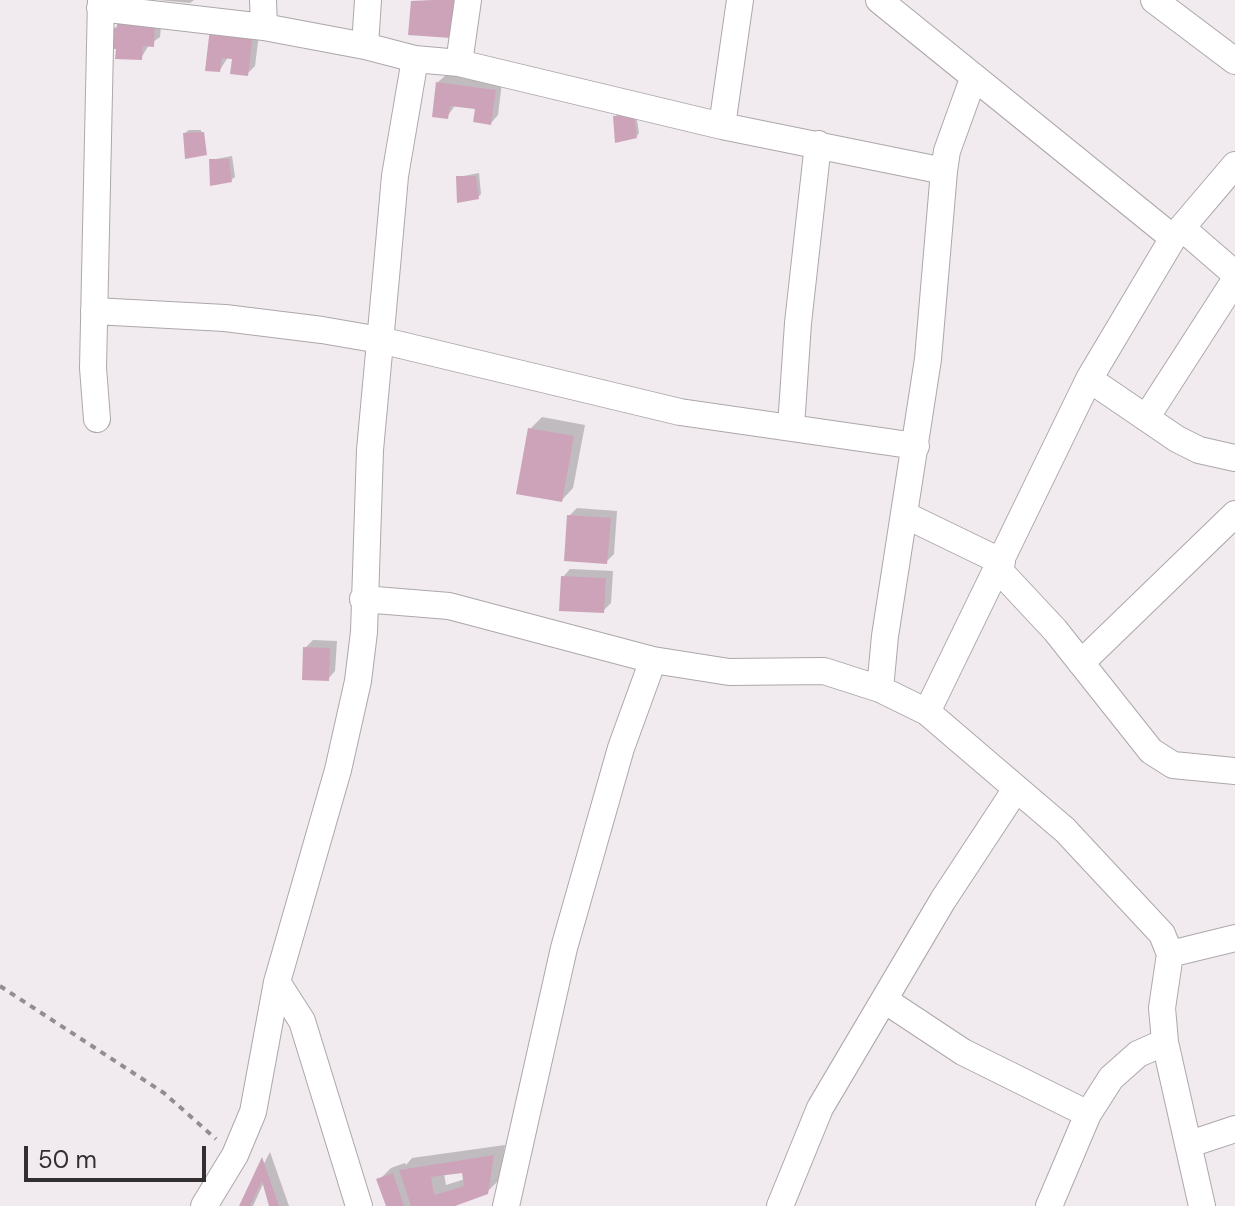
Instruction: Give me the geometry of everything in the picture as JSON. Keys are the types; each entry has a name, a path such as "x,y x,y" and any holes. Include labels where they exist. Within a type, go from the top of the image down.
{"street":[{"path":"263,0 264,27"},
{"path":"365,46 368,0"},
{"path":"459,63 468,0"},
{"path":"722,126 740,0"},
{"path":"879,0 973,79 1235,277 1146,418"},
{"path":"1154,0 1235,61"},
{"path":"97,419 93,368 101,4 264,27 415,59 459,63 722,126 944,171"},
{"path":"204,1206 246,1134 261,1082 277,982 349,723 364,632 369,464 395,176 415,59"},
{"path":"880,689 885,636 916,446 947,151 973,79"},
{"path":"791,427 798,323 818,144"},
{"path":"927,712 1089,379 1177,233 1235,165"},
{"path":"94,311 252,321 380,340 680,412 916,446"},
{"path":"1089,379 1199,450 1235,458"},
{"path":"1081,663 1235,514"},
{"path":"905,515 1000,566 1151,751 1163,761 1183,767 1235,771"},
{"path":"363,599 449,606 653,660 729,672 824,671 880,689 927,712 1065,830 1162,934 1170,954 1162,1008 1165,1042 1202,1206"},
{"path":"506,1206 564,948 621,748 653,660"},
{"path":"780,1206 820,1108 943,900 1016,789"},
{"path":"1170,954 1231,945"},
{"path":"277,982 302,1021 359,1206"},
{"path":"886,1001 963,1052 1088,1114"},
{"path":"1049,1206 1088,1114 1125,1063 1165,1042"},
{"path":"1190,1144 1235,1129"}],"path":[{"path":"0,986 164,1093 235,1155"}],"building":[{"path":"454,0 451,38 408,35 411,1"},
{"path":"117,20 155,22 154,47 143,46 142,60 115,59 116,49 111,49 112,28 117,28"},
{"path":"210,28 253,34 248,76 230,74 232,59 222,58 220,72 205,71"},
{"path":"436,82 496,90 491,125 473,122 475,109 450,106 448,119 432,117"},
{"path":"634,115 637,138 615,143 613,116"},
{"path":"204,132 207,155 185,159 183,133"},
{"path":"209,159 229,159 232,182 210,186"},
{"path":"456,176 476,176 479,199 457,203"},
{"path":"528,428 574,436 562,502 516,494"},
{"path":"567,515 611,518 607,564 564,561"},
{"path":"561,576 606,578 604,613 559,611"},
{"path":"303,647 330,648 329,681 302,680"},
{"path":"494,1155 488,1194 455,1206 411,1206 399,1170","holes":["462,1173 464,1186 434,1195 431,1177"]},
{"path":"262,1157 279,1206 269,1206 262,1181 250,1206 239,1206"},
{"path":"393,1173 404,1206 386,1206 376,1179"}]}
